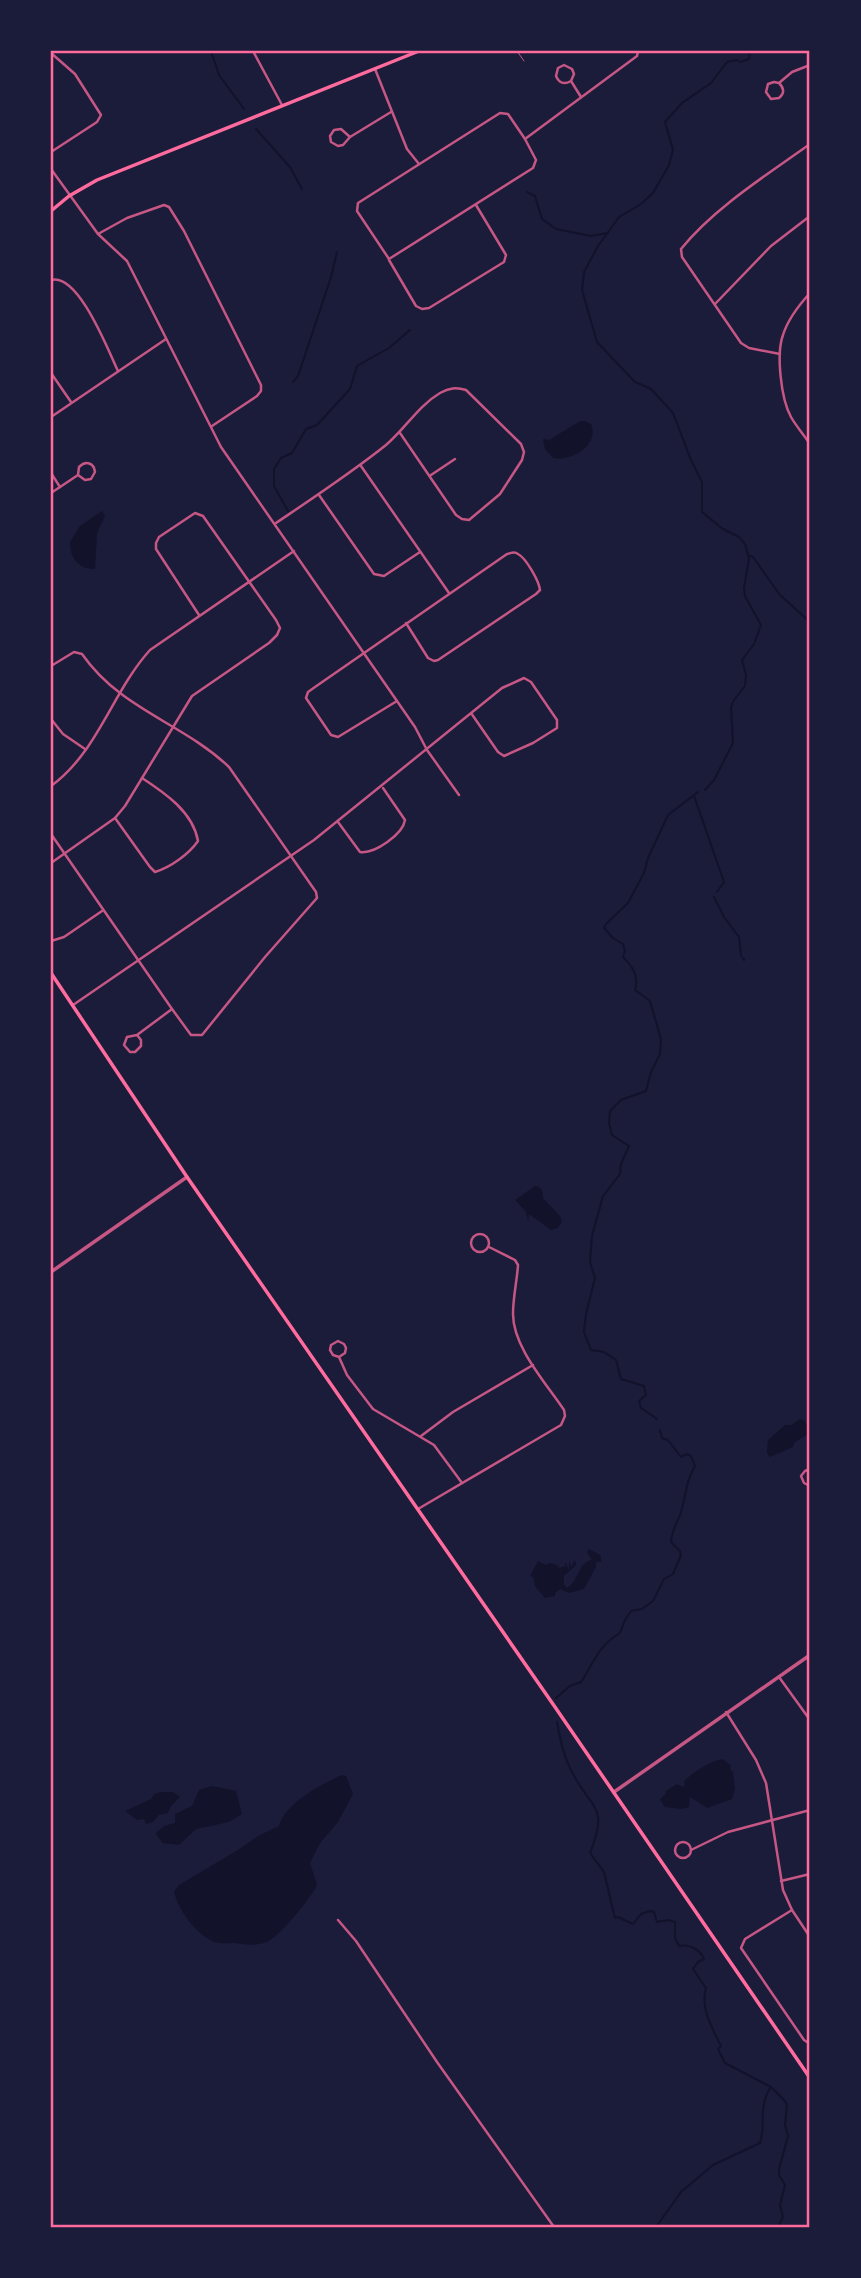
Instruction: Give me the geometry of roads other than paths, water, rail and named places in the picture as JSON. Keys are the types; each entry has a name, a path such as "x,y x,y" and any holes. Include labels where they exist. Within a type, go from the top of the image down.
{"main road":[{"path":"51,211 69,196 119,170 419,51"},
{"path":"51,973 187,1177 810,2078"}],"street":[{"path":"253,51 282,105"},
{"path":"525,139 637,56 638,51"},
{"path":"51,53 75,74 101,115 97,122 51,152"},
{"path":"564,65 572,69 574,74 570,81 559,81 556,76 558,68 564,65"},
{"path":"779,83 783,94 779,98 771,99 767,95 766,87 771,83 779,83 792,72 810,65"},
{"path":"375,68 407,149 419,164"},
{"path":"570,81 581,97"},
{"path":"350,136 338,129 331,134 330,139 335,146 341,146 350,136 391,111"},
{"path":"389,259 533,168 536,160 508,114 500,113 358,203 357,211 416,306 422,309 429,308 504,261 506,255 476,205"},
{"path":"780,354 749,348 741,343 682,257 681,249 692,235 757,181 810,144"},
{"path":"51,169 97,234 127,261 221,447 276,523 459,795"},
{"path":"97,234 127,218 164,205 169,207 184,231 261,385 257,396 212,426"},
{"path":"714,304 771,246 810,216"},
{"path":"51,280 58,278 70,285 80,296 118,370"},
{"path":"810,293 798,305 783,335 780,354 783,393 790,415 810,444"},
{"path":"51,417 166,339"},
{"path":"51,373 71,403"},
{"path":"276,523 360,465 400,433 421,407 442,392 456,387 466,390 521,444 524,452 500,494 469,520 461,519 400,433"},
{"path":"431,475 455,459"},
{"path":"84,463 94,467 94,475 89,480 78,475 79,467 84,463"},
{"path":"360,465 449,593"},
{"path":"51,473 60,486"},
{"path":"51,494 78,475"},
{"path":"319,495 377,576 388,573 420,552"},
{"path":"51,863 115,818 192,696 269,643 280,628 203,516 195,513 159,537 156,550 199,615"},
{"path":"51,786 71,770 86,750 135,668 150,650 294,551"},
{"path":"397,701 338,737 331,736 306,698 308,692 405,623 507,554 520,554 539,582 540,590 438,660 428,658 405,623"},
{"path":"51,666 74,652 82,654 95,672 120,695 212,751 229,767 316,892 317,898 202,1035 191,1035 51,834"},
{"path":"72,1005 338,822 382,787 471,713 502,688 513,681 524,678 531,682 557,720 557,728 504,756 498,752 471,713"},
{"path":"51,719 64,734 86,750"},
{"path":"115,818 155,872 168,867 194,847 198,841 193,827 172,799 142,778"},
{"path":"338,822 360,852 364,853 374,851 402,830 406,824 405,820 382,787"},
{"path":"51,941 64,937 103,911"},
{"path":"137,1035 141,1040 140,1048 130,1052 125,1048 125,1040 129,1035 137,1035 172,1009"},
{"path":"51,1272 187,1177"},
{"path":"484,1234 488,1238 489,1247 477,1251 472,1247 472,1239 475,1235 484,1234"},
{"path":"418,1509 564,1421 564,1410 519,1342 513,1314 518,1265 515,1260 489,1247"},
{"path":"338,1357 345,1353 346,1348 344,1343 338,1341 331,1345 330,1350 338,1357 347,1375 373,1409 434,1445 462,1483"},
{"path":"420,1436 453,1412 533,1365"},
{"path":"810,1469 802,1476 804,1483 810,1486"},
{"path":"614,1792 810,1655"},
{"path":"779,1677 810,1720"},
{"path":"726,1712 756,1760 766,1783 781,1881 792,1910 810,1937"},
{"path":"691,1850 687,1843 682,1842 675,1847 675,1853 683,1859 690,1855 691,1850 728,1832 810,1810"},
{"path":"781,1881 810,1874"},
{"path":"792,1910 745,1939 741,1948 804,2040 810,2044"},
{"path":"338,1920 554,2227"}],"lane":[{"path":"517,51 524,61"}],"waterway":[{"path":"211,51 219,75 244,109"},
{"path":"705,790 714,780 733,743 731,707 745,686 746,675 742,660 754,644 761,625 745,596 749,559 745,544 739,537 723,529 702,512 702,482 673,413 651,389 635,382 597,342 582,290 584,272 598,246 619,217 653,193 669,165 673,150 665,122 682,103 711,83 727,62 749,59 750,51"},
{"path":"256,129 290,167 302,189"},
{"path":"527,192 535,196 542,219 556,229 591,236 608,233"},
{"path":"293,382 298,376 337,252"},
{"path":"288,511 274,486 274,469 281,458 292,453 306,429 317,425 350,389 357,366 389,348 410,330"},
{"path":"748,555 753,557 780,595 810,622"},
{"path":"657,1419 641,1408 639,1401 646,1395 644,1386 621,1379 616,1360 604,1352 591,1350 584,1332 595,1278 590,1262 592,1236 603,1196 620,1174 621,1164 629,1146 612,1135 610,1111 621,1100 646,1091 660,1054 661,1039 650,1001 635,990 636,976 623,957 623,944 604,928 628,903 644,873 668,815 698,792"},
{"path":"694,796 724,882 717,892"},
{"path":"714,897 724,917 739,937 741,956"},
{"path":"556,1698 570,1686 581,1682 602,1649 620,1633 631,1611 642,1609 653,1601 664,1579 673,1574 681,1555 671,1542 689,1478 695,1466 691,1456 687,1454 681,1457 668,1440 662,1438 660,1430"},
{"path":"557,1722 567,1762 596,1809 598,1826 590,1853 604,1872 615,1918 633,1924 641,1914 650,1911 654,1912 657,1922 675,1922 675,1938 679,1946 694,1948 704,1959 693,1969 706,1988 706,2011 725,2063 771,2087 787,2105 785,2125 788,2136 779,2169 779,2175 785,2185 780,2205 783,2217 778,2227"},
{"path":"656,2227 681,2192 713,2165 760,2143 764,2103 770,2088"}]}
